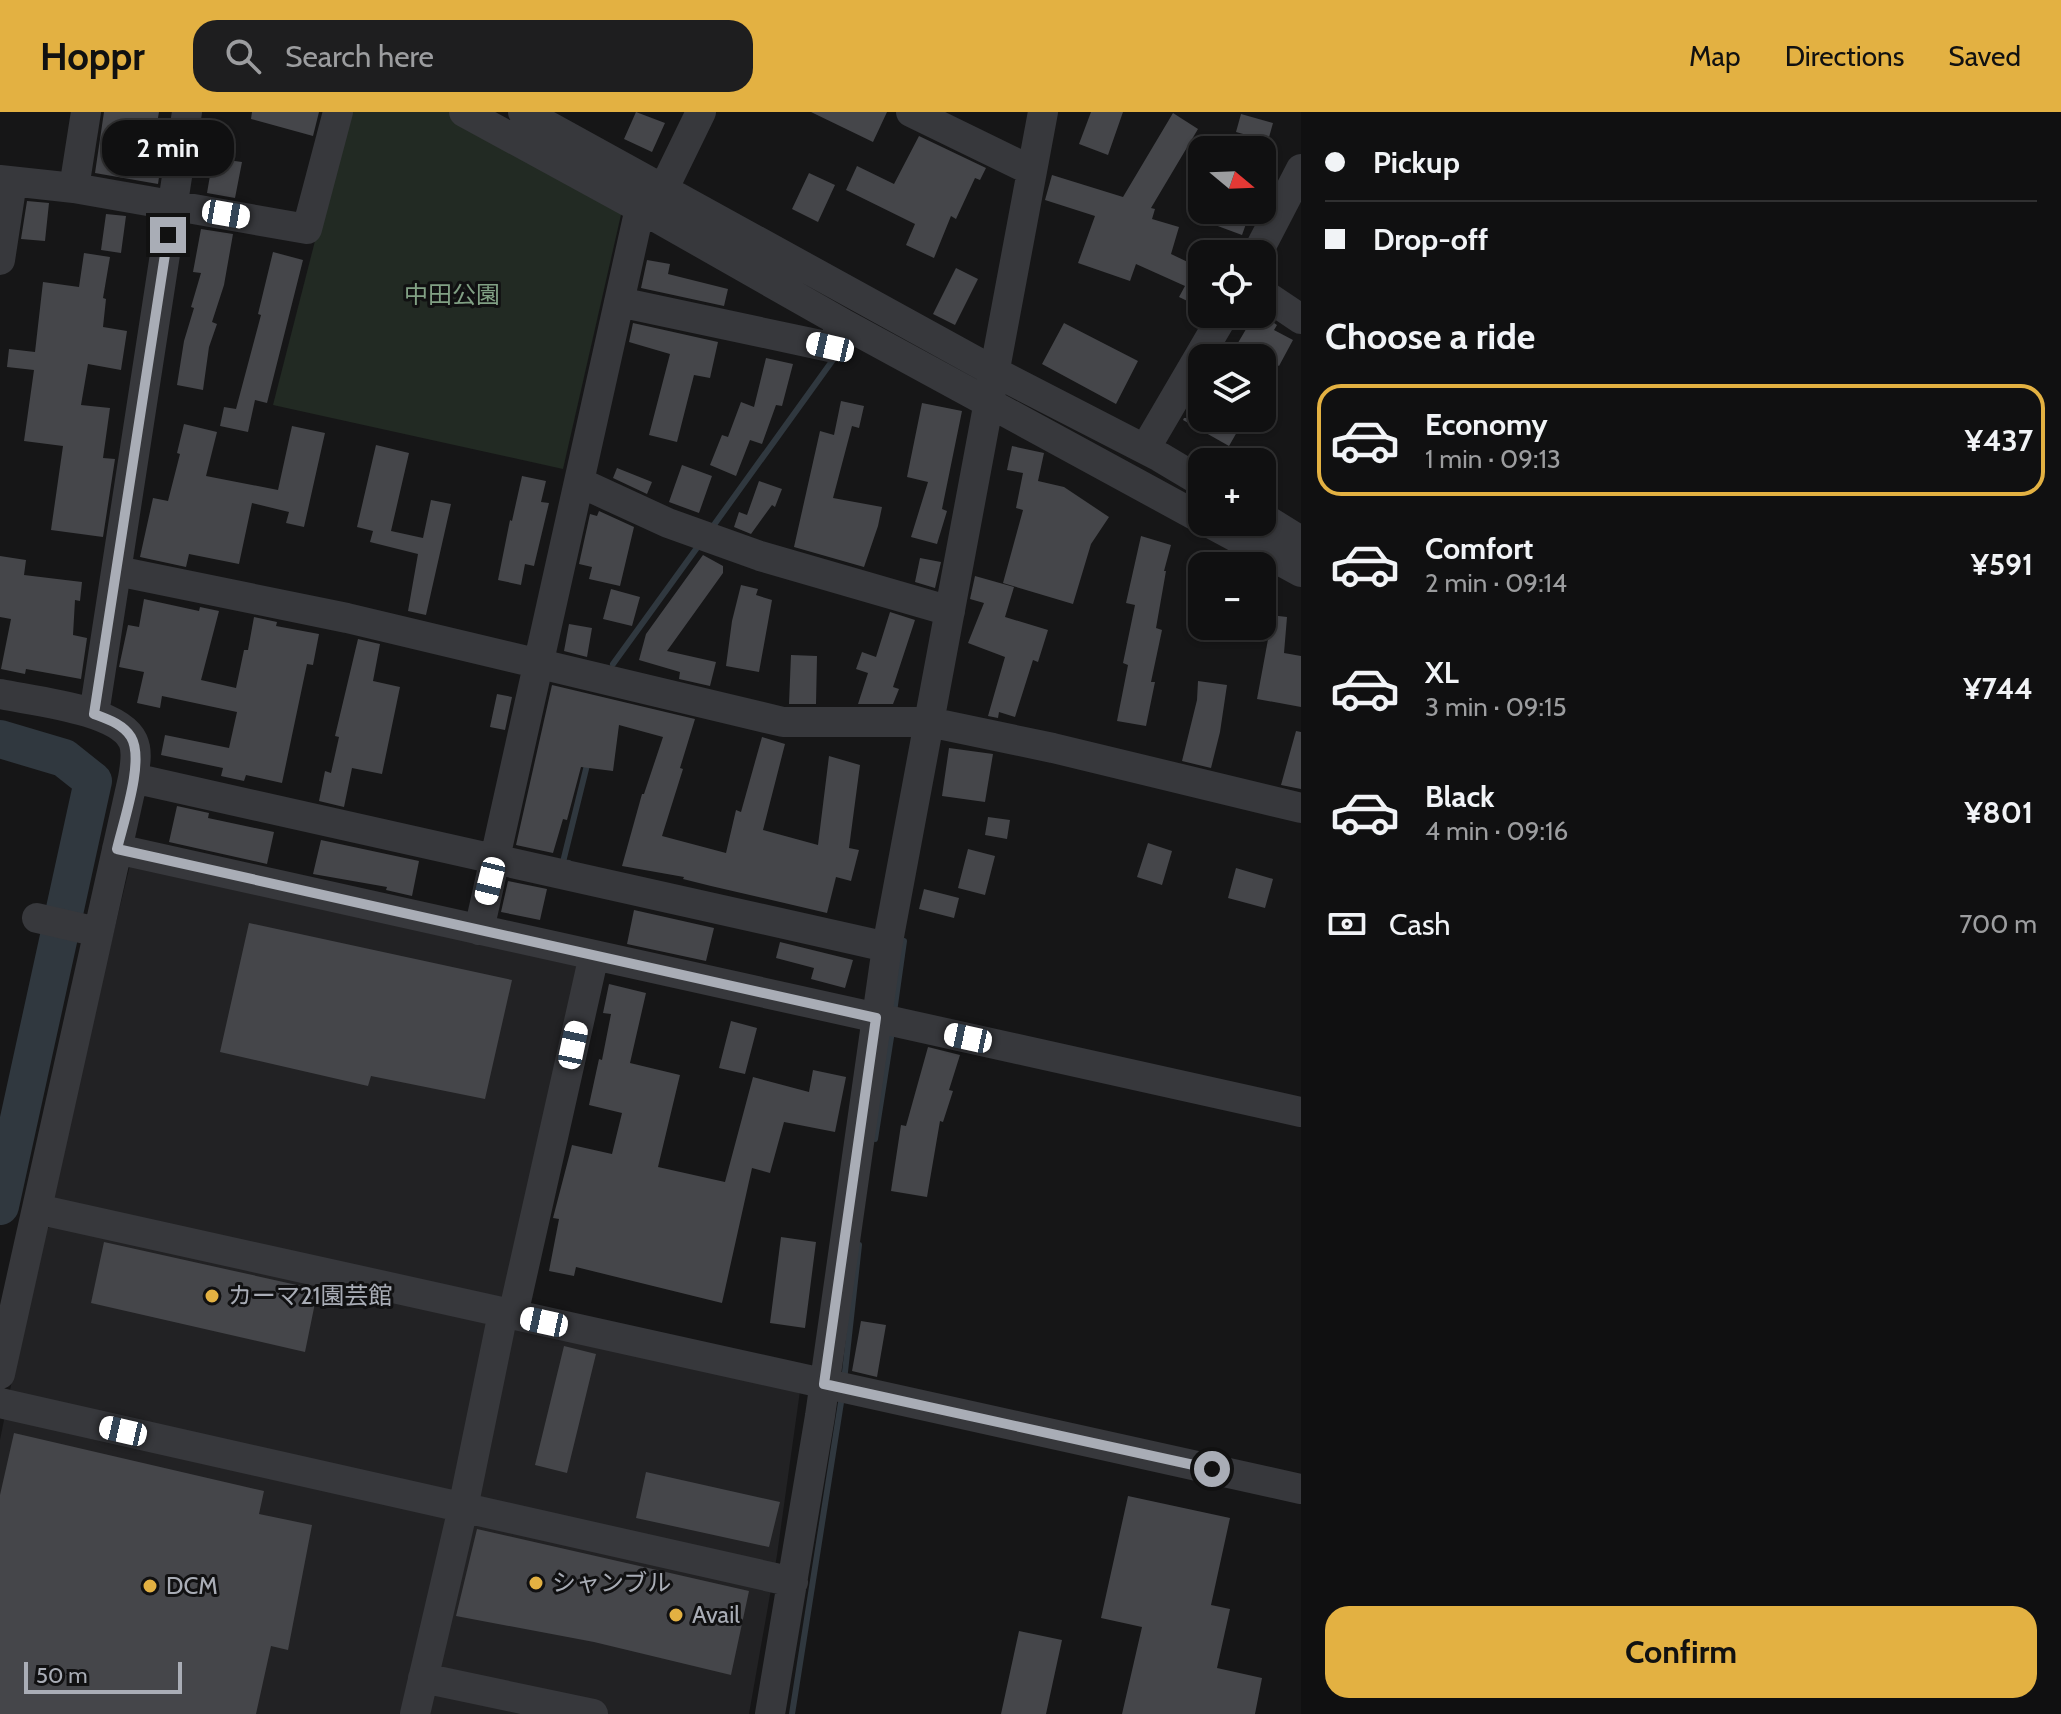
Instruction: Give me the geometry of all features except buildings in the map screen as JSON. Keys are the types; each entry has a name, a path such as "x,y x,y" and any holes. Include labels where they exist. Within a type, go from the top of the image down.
{"street":[{"path":"74,188 86,112"},
{"path":"94,714 187,112"},
{"path":"0,260 6,181 74,188 307,229 338,112"},
{"path":"464,112 652,199 995,372 1188,474"},
{"path":"523,112 844,324 1188,511"},
{"path":"479,930 619,302 652,199 701,112"},
{"path":"911,112 1032,171"},
{"path":"770,1714 824,1384 887,947 1043,112"},
{"path":"1264,240 1301,169"},
{"path":"619,302 830,347 844,324"},
{"path":"1276,302 1301,319"},
{"path":"1145,449 1216,328"},
{"path":"579,482 760,556 950,611"},
{"path":"1276,526 1301,541"},
{"path":"1234,536 1301,572"},
{"path":"117,571 347,618 783,722 929,722 1053,748 1301,808"},
{"path":"0,694 94,714 121,726 132,739 136,753 117,849 92,931 37,1209 2,1356"},
{"path":"133,778 887,947"},
{"path":"117,849 1301,1112"},
{"path":"37,918 92,931"},
{"path":"415,1714 594,955"},
{"path":"37,1209 1301,1489"},
{"path":"0,1403 793,1582"},
{"path":"423,1678 593,1714"}],"shaded area":[{"path":"131,861 586,963 509,1305 55,1201 50,1194"},
{"path":"59,1222 800,1391 777,1555 749,1714 0,1714 0,1440 42,1231"}],"green space":[{"name":"中田公園","path":"348,112 452,112 623,206 563,469 273,405"}],"waterway":[{"path":"711,529 835,357"},
{"path":"613,664 699,545"},
{"path":"0,739 64,758 93,781 0,1206"},
{"path":"569,863 563,862 588,761"},
{"path":"894,1012 904,941 899,940"},
{"path":"875,1139 892,1031"},
{"path":"844,1381 859,1245"},
{"path":"792,1714 842,1396"}],"place":[{"name":"カーマ21園芸館","path":"212,1296"},
{"name":"シャンブル","path":"536,1583"},
{"name":"DCM","path":"150,1586"},
{"name":"Avail","path":"676,1615"}],"route":[{"path":"168,235 94,714 121,726 135,746 136,763 117,849 876,1018 824,1384 1212,1469"}]}
